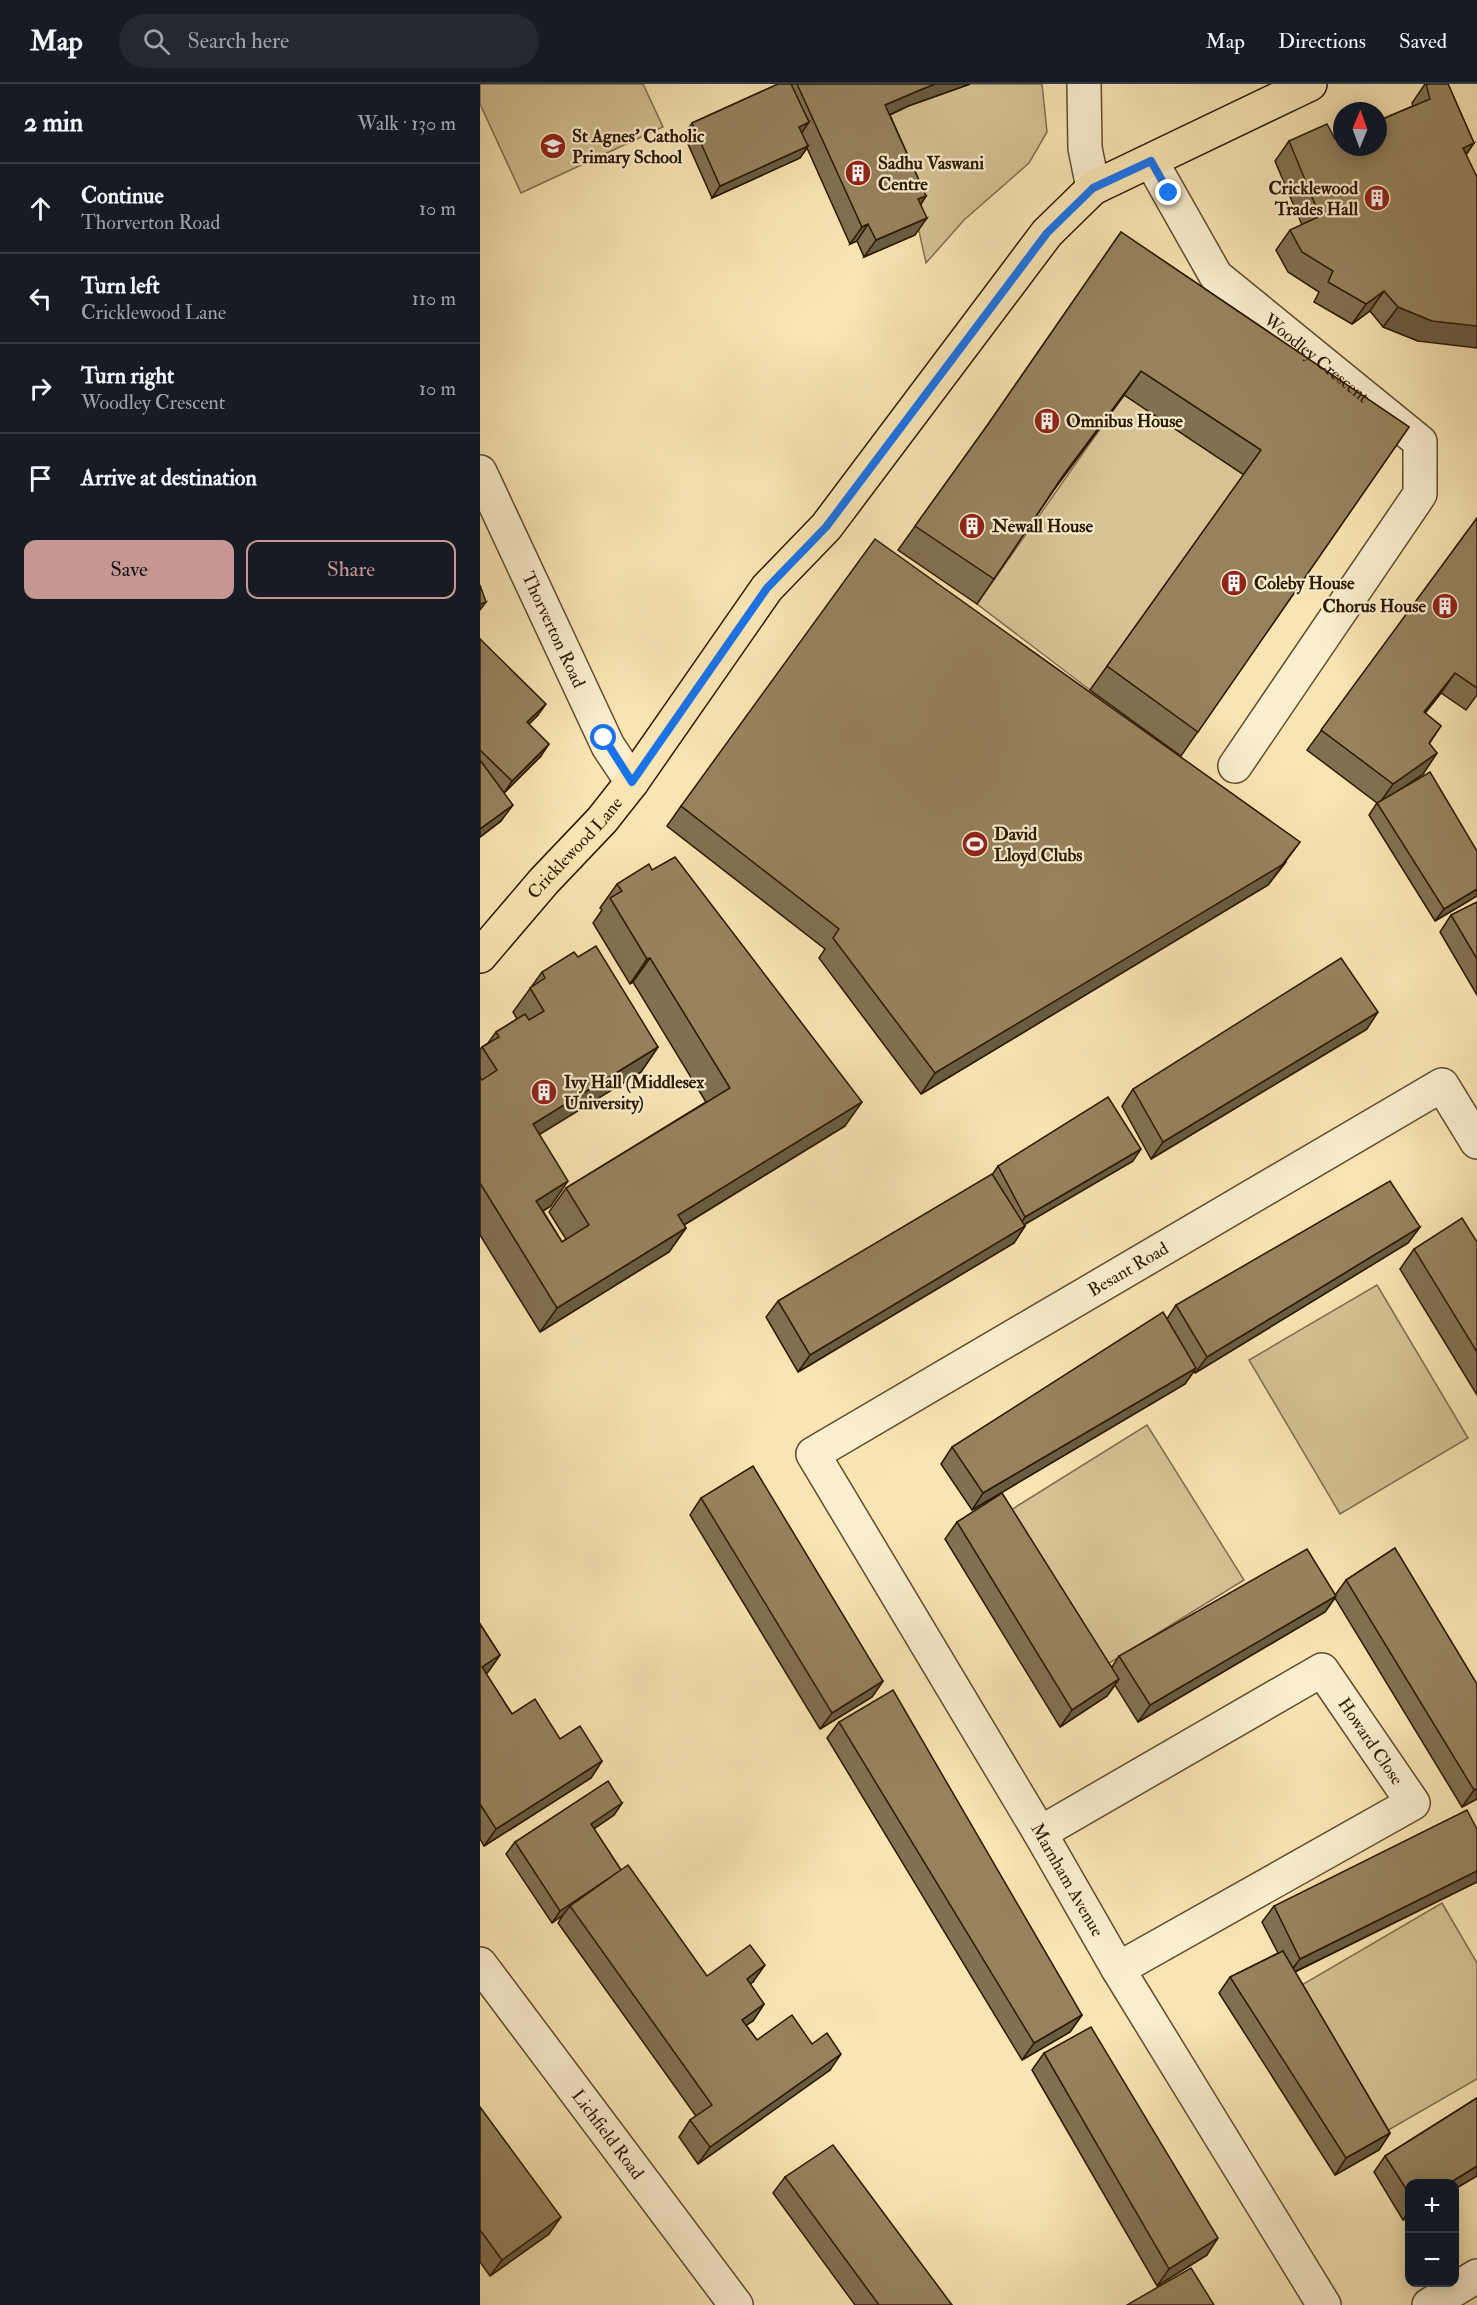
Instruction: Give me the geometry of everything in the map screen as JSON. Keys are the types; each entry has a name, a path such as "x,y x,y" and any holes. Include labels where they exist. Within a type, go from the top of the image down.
{"main road":[{"name":"Cricklewood Lane","path":"480,956 544,881 602,820 632,782 767,588 826,527 1047,233 1093,188 1310,84"}],"street":[{"path":"1084,84 1085,148 1093,188"},
{"name":"Woodley Crescent","path":"1151,161 1216,276 1420,442 1420,494 1235,766"},
{"name":"Thorverton Road","path":"480,472 608,746 632,782"},
{"name":"Besant Road","path":"813,1454 1442,1085 1477,1142"},
{"name":"Marnham Avenue","path":"813,1454 1040,1833 1118,1969 1324,2305"},
{"name":"Howard Close","path":"1040,1833 1322,1670 1413,1803 1118,1969"},
{"name":"Lichfield Road","path":"480,1964 736,2305"},
{"path":"1429,2305 1477,2276"}],"shaded area":[{"name":"St Agnes' Catholic Primary School","path":"480,84 643,84 663,127 521,193 480,104"},
{"path":"970,84 1042,84 1047,132 1029,163 964,220 926,263 915,213 874,122 908,106"},
{"path":"1124,395 1244,475 1090,690 977,604"},
{"path":"1377,1285 1468,1438 1340,1514 1249,1360"},
{"path":"1147,1425 1244,1580 1103,1667 1006,1513"},
{"path":"1442,1903 1477,1963 1477,2079 1385,2132 1300,1986"}],"building":[{"path":"778,84 791,84 809,122 799,127 808,146 720,186 692,123"},
{"name":"Sadhu Vaswani Centre","path":"797,84 935,84 885,105 926,196 918,199 927,218 876,240 868,224 862,227"},
{"name":"Cricklewood Trades Hall","path":"1426,84 1448,84 1474,143 1463,148 1477,177 1477,326 1432,321 1398,307 1384,291 1366,304 1328,282 1333,271 1302,252 1290,230 1320,216 1289,141 1327,124 1333,135 1333,156 1387,156 1387,117 1430,99"},
{"name":"Coleby House","path":"1121,232 1409,427 1198,732 1107,666 1261,450 1141,371 1062,477 994,579 915,526"},
{"name":"Chorus House","path":"1477,518 1477,688 1455,673 1424,712 1441,726 1429,743 1437,753 1393,784 1321,730"},
{"name":"David Lloyd Clubs","path":"875,539 1300,842 1282,865 935,1073 833,938 839,929 681,806"},
{"path":"480,585 486,602 480,604"},
{"path":"480,639 546,704 527,722 549,744 512,781 480,750"},
{"path":"480,760 513,805 480,829"},
{"path":"1430,772 1477,851 1477,889 1444,909 1377,803"},
{"name":"Ivy Hall (Middlesex University)","path":"675,857 862,1102 678,1215 686,1228 557,1308 480,1183 480,1077 482,1080 497,1070 482,1047 499,1037 496,1032 525,1014 529,1020 544,1011 530,988 545,978 542,972 574,952 578,957 596,946 658,1047 533,1124 568,1181 536,1201 562,1242 589,1225 566,1188 730,1088 610,898 622,891 617,884 649,864 652,870"},
{"path":"1477,902 1477,959 1451,915"},
{"path":"1341,958 1378,1012 1163,1142 1133,1089"},
{"path":"1108,1097 1141,1149 1025,1217 998,1166"},
{"path":"992,1174 1025,1226 810,1355 778,1301"},
{"path":"1390,1181 1420,1227 1207,1357 1176,1305"},
{"path":"1462,1218 1477,1242 1477,1352 1414,1249"},
{"path":"1163,1312 1196,1368 983,1493 952,1447"},
{"path":"753,1466 883,1681 832,1713 701,1498"},
{"path":"1002,1493 1119,1679 1072,1710 957,1522"},
{"path":"1395,1548 1477,1684 1477,1788 1474,1790 1346,1580"},
{"path":"1307,1549 1336,1596 1150,1705 1119,1656"},
{"path":"480,1624 500,1655 482,1667 512,1714 535,1699 560,1739 580,1726 602,1761 496,1829 480,1804"},
{"path":"893,1690 1082,2015 1034,2043 839,1722"},
{"path":"608,1781 622,1803 591,1824 621,1870 560,1911 515,1842"},
{"path":"1467,1810 1477,1829 1477,1871 1300,1959 1274,1906"},
{"path":"628,1865 707,1976 750,1945 765,1965 747,1979 764,2004 742,2020 757,2040 792,2015 812,2044 827,2033 841,2054 710,2147 690,2120 712,2105 570,1906"},
{"path":"1283,1951 1390,2133 1346,2158 1230,1977"},
{"path":"1091,2027 1218,2238 1169,2269 1044,2053"},
{"path":"1477,2098 1477,2166 1456,2179 1405,2179 1405,2187 1385,2156"},
{"path":"480,2107 561,2217 502,2260 480,2230"},
{"path":"833,2145 952,2305 879,2305 785,2177"},
{"path":"1191,2268 1214,2305 1127,2305"}],"place":[{"name":"St Agnes' Catholic Primary School","path":"553,146"},
{"name":"Sadhu Vaswani Centre","path":"858,173"},
{"name":"Cricklewood Trades Hall","path":"1377,198"},
{"name":"Omnibus House","path":"1047,421"},
{"name":"Newall House","path":"972,526"},
{"name":"Coleby House","path":"1234,583"},
{"name":"Chorus House","path":"1445,606"},
{"name":"David Lloyd Clubs","path":"975,844"},
{"name":"Ivy Hall (Middlesex University)","path":"544,1092"}],"route":[{"path":"604,738 632,782 767,588 826,527 1047,233 1093,188 1151,161 1169,193"}]}
